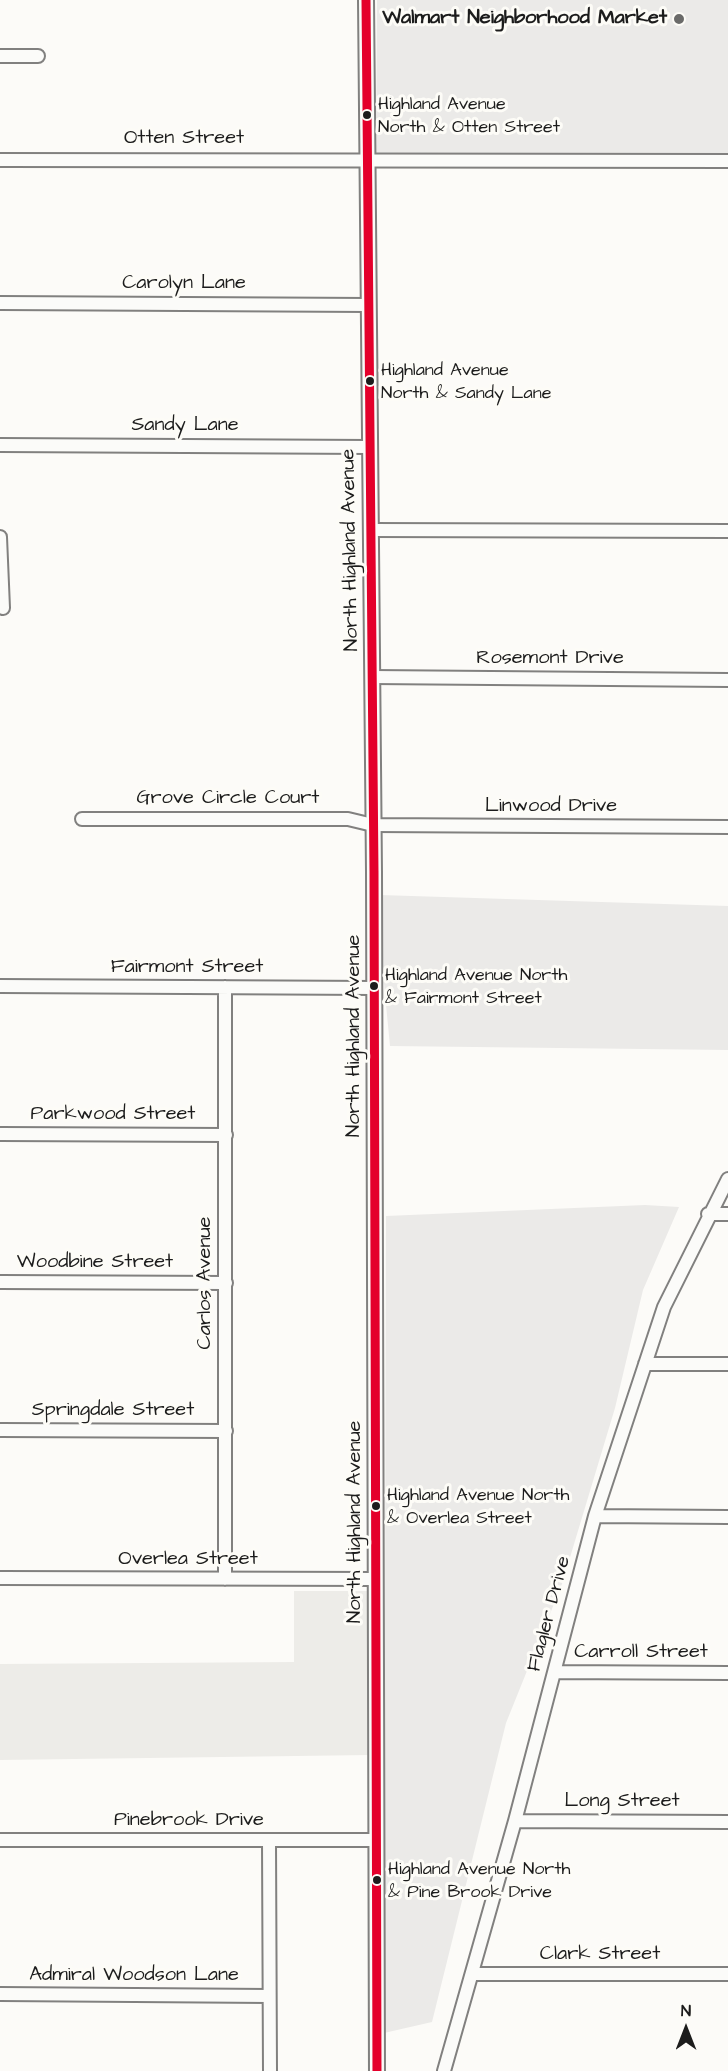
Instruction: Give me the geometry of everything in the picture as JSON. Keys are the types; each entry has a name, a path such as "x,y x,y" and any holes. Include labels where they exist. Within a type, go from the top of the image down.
{"street":[{"name":"North Highland Avenue","path":"366,0 374,988 377,2071"},
{"path":"0,56 38,56"},
{"name":"Otten Street","path":"0,160 728,161"},
{"name":"Carolyn Lane","path":"0,303 369,305"},
{"name":"Sandy Lane","path":"0,445 370,447"},
{"path":"370,530 728,531"},
{"path":"0,537 3,608"},
{"name":"Rosemont Drive","path":"372,677 728,680"},
{"name":"Grove Circle Court","path":"82,819 348,819 373,825"},
{"name":"Linwood Drive","path":"373,825 728,827"},
{"name":"Fairmont Street","path":"0,986 374,988"},
{"name":"Carlos Avenue","path":"225,987 225,1579"},
{"name":"Parkwood Street","path":"0,1134 226,1135"},
{"name":"Flagler Drive","path":"444,2071 515,1821 595,1516 664,1307 708,1214 728,1179"},
{"path":"708,1214 728,1214"},
{"name":"Woodbine Street","path":"0,1282 225,1283"},
{"path":"645,1364 728,1364"},
{"name":"Springdale Street","path":"0,1430 226,1431"},
{"path":"595,1516 728,1517"},
{"name":"Overlea Street","path":"0,1578 376,1579"},
{"name":"Carroll Street","path":"555,1672 728,1673"},
{"name":"Long Street","path":"515,1821 728,1822"},
{"name":"Pinebrook Drive","path":"0,1840 377,1840"},
{"path":"269,1841 270,2071"},
{"name":"Clark Street","path":"472,1974 728,1974"},
{"name":"Admiral Woodson Lane","path":"0,1994 269,1996"}],"shaded area":[{"path":"377,0 728,0 728,154 376,153"},
{"path":"380,895 728,906 728,1050 390,1046 380,943"},
{"path":"645,1205 679,1207 643,1290 615,1408 562,1584 506,1723 432,2022 384,2033 386,1216"},
{"path":"294,1591 369,1591 370,1755 0,1760 0,1664 294,1662"}],"transit line":[{"path":"366,0 374,871 377,2071"}],"place":[{"name":"Walmart Neighborhood Market","path":"679,19"},
{"name":"Highland Avenue North & Otten Street","path":"367,115"},
{"name":"Highland Avenue North & Sandy Lane","path":"370,381"},
{"name":"Highland Avenue North & Fairmont Street","path":"374,986"},
{"name":"Highland Avenue North & Overlea Street","path":"376,1506"},
{"name":"Highland Avenue North & Pine Brook Drive","path":"377,1880"}]}
